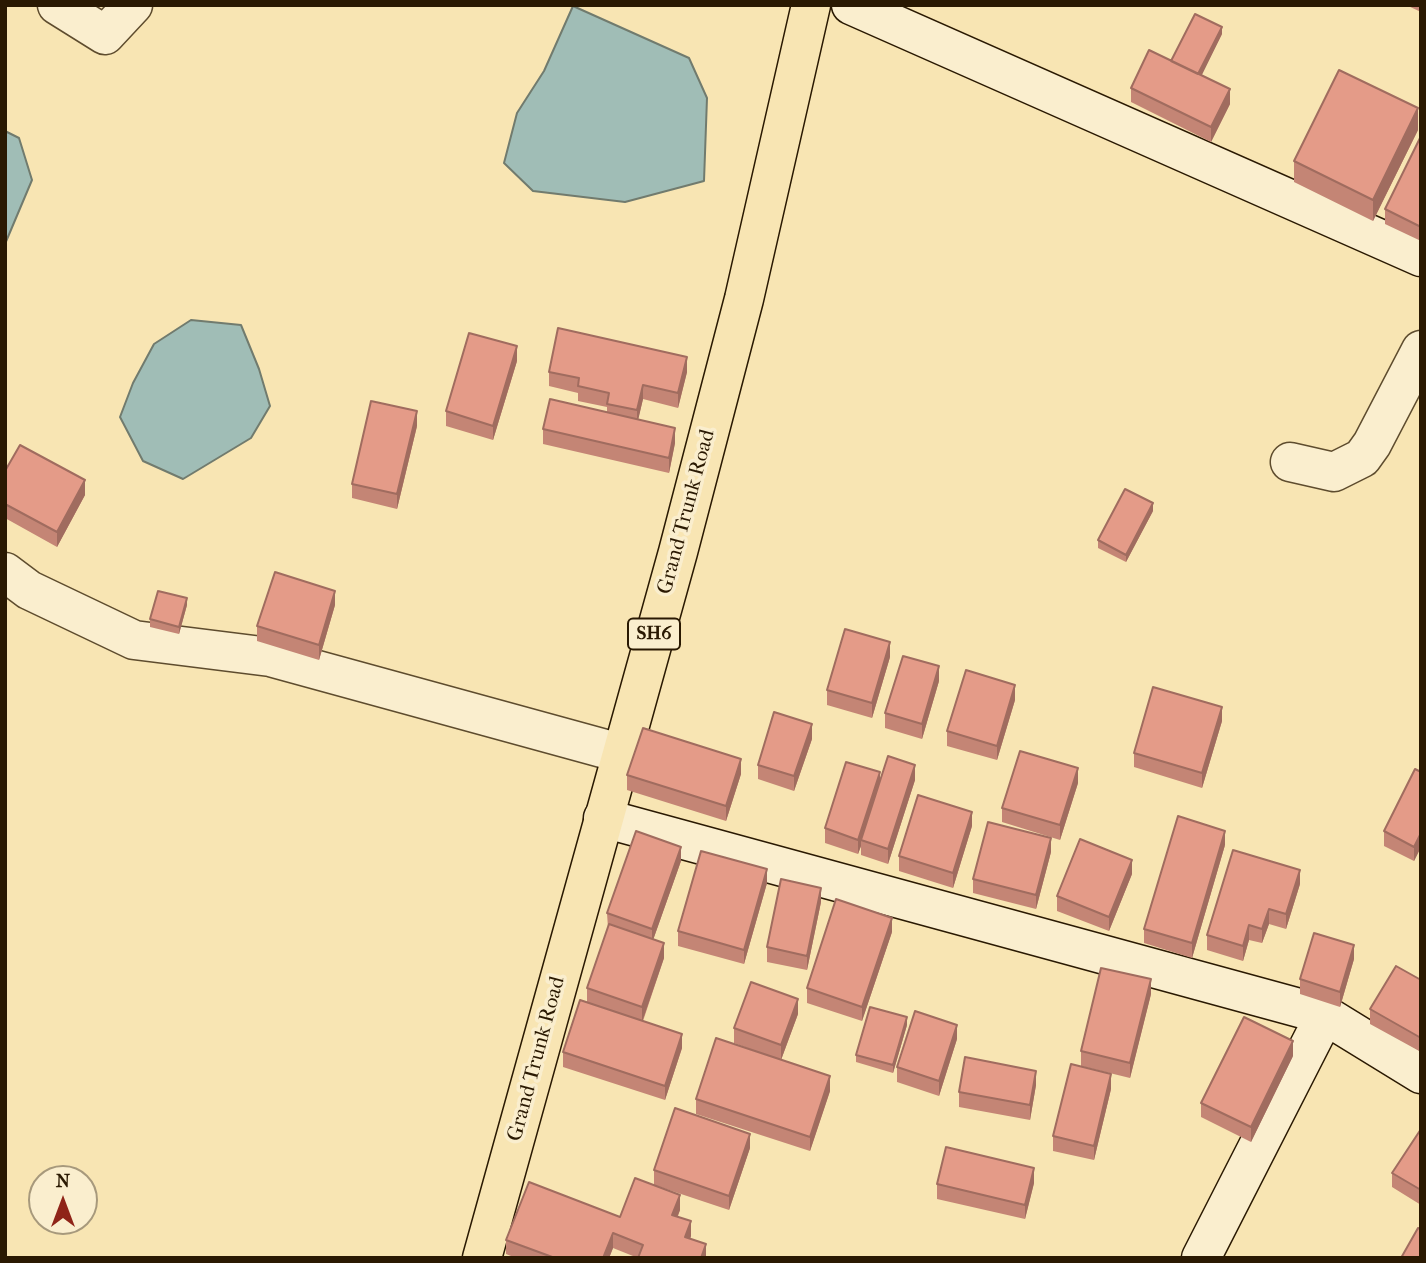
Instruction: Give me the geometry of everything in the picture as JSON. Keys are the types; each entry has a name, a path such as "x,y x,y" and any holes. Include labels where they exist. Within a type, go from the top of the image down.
{"main road":[{"name":"Grand Trunk Road","path":"482,1258 620,753 678,552 744,299 811,5"}],"street":[{"path":"57,5 105,35 133,5"},
{"path":"851,5 1421,257"},
{"path":"1290,462 1334,472 1362,458 1421,350"},
{"path":"5,572 29,590 134,640 270,657 620,753"},
{"path":"603,818 1325,1015 1421,1074"},
{"path":"1200,1258 1325,1015"}],"water":[{"path":"573,6 689,58 707,98 704,181 625,202 533,191 504,163 517,113 544,71"},
{"path":"5,131 19,138 32,180 5,244"},
{"path":"191,320 241,325 259,369 270,406 251,438 183,479 143,461 120,417 133,383 154,344"}],"building":[{"path":"1195,14 1222,27 1198,74 1171,61"},
{"path":"1149,50 1230,89 1211,127 1131,88"},
{"path":"1339,70 1418,108 1373,200 1294,161"},
{"path":"1421,136 1421,227 1385,209"},
{"path":"558,328 687,357 678,393 643,385 637,410 607,404 609,393 578,386 579,378 549,372"},
{"path":"469,333 517,346 493,426 446,411"},
{"path":"550,399 675,428 669,458 543,429"},
{"path":"371,401 417,411 397,494 352,484"},
{"path":"20,445 85,480 57,532 5,504 5,471"},
{"path":"1125,489 1153,503 1126,555 1098,540"},
{"path":"275,572 335,591 319,645 257,626"},
{"path":"158,591 187,598 179,627 150,619"},
{"path":"845,629 890,642 872,703 827,690"},
{"path":"903,656 939,666 922,724 885,713"},
{"path":"966,670 1015,685 997,746 947,731"},
{"path":"1153,687 1222,707 1202,773 1134,753"},
{"path":"774,712 812,724 794,776 758,765"},
{"path":"643,728 741,759 726,806 627,775"},
{"path":"1020,751 1078,768 1060,825 1002,808"},
{"path":"888,756 915,765 888,849 861,840"},
{"path":"846,762 880,772 858,840 825,828"},
{"path":"1415,769 1421,772 1421,833 1414,847 1384,831"},
{"path":"918,795 972,812 953,873 899,856"},
{"path":"1178,816 1225,831 1192,943 1144,929"},
{"path":"988,822 1051,838 1036,895 973,879"},
{"path":"636,831 681,847 652,929 607,913"},
{"path":"1080,839 1132,860 1109,917 1057,896"},
{"path":"1233,850 1300,870 1286,914 1269,909 1262,929 1249,925 1243,946 1207,935"},
{"path":"701,851 767,869 744,950 678,931"},
{"path":"781,879 821,888 807,956 767,947"},
{"path":"836,899 892,918 862,1007 807,988"},
{"path":"609,924 664,943 642,1007 587,988"},
{"path":"1314,933 1354,945 1340,992 1300,979"},
{"path":"1396,966 1421,980 1421,1038 1370,1009"},
{"path":"1101,968 1151,979 1130,1063 1081,1051"},
{"path":"751,982 798,999 781,1045 734,1028"},
{"path":"580,1000 682,1034 665,1086 563,1052"},
{"path":"870,1007 907,1017 893,1065 856,1055"},
{"path":"915,1011 957,1025 939,1081 897,1067"},
{"path":"1244,1017 1293,1041 1251,1127 1201,1103"},
{"path":"716,1038 830,1076 810,1137 696,1099"},
{"path":"965,1057 1036,1071 1030,1105 959,1092"},
{"path":"1071,1064 1111,1074 1094,1146 1053,1136"},
{"path":"675,1108 750,1134 729,1196 654,1170"},
{"path":"1421,1129 1421,1190 1392,1173"},
{"path":"946,1147 1034,1168 1025,1205 937,1184"},
{"path":"635,1178 680,1195 672,1215 691,1221 685,1237 706,1244 701,1258 638,1258 643,1245 613,1233 603,1258 555,1258 506,1240 529,1182 620,1217"},
{"path":"1418,1228 1421,1229 1421,1258 1401,1258"}]}
